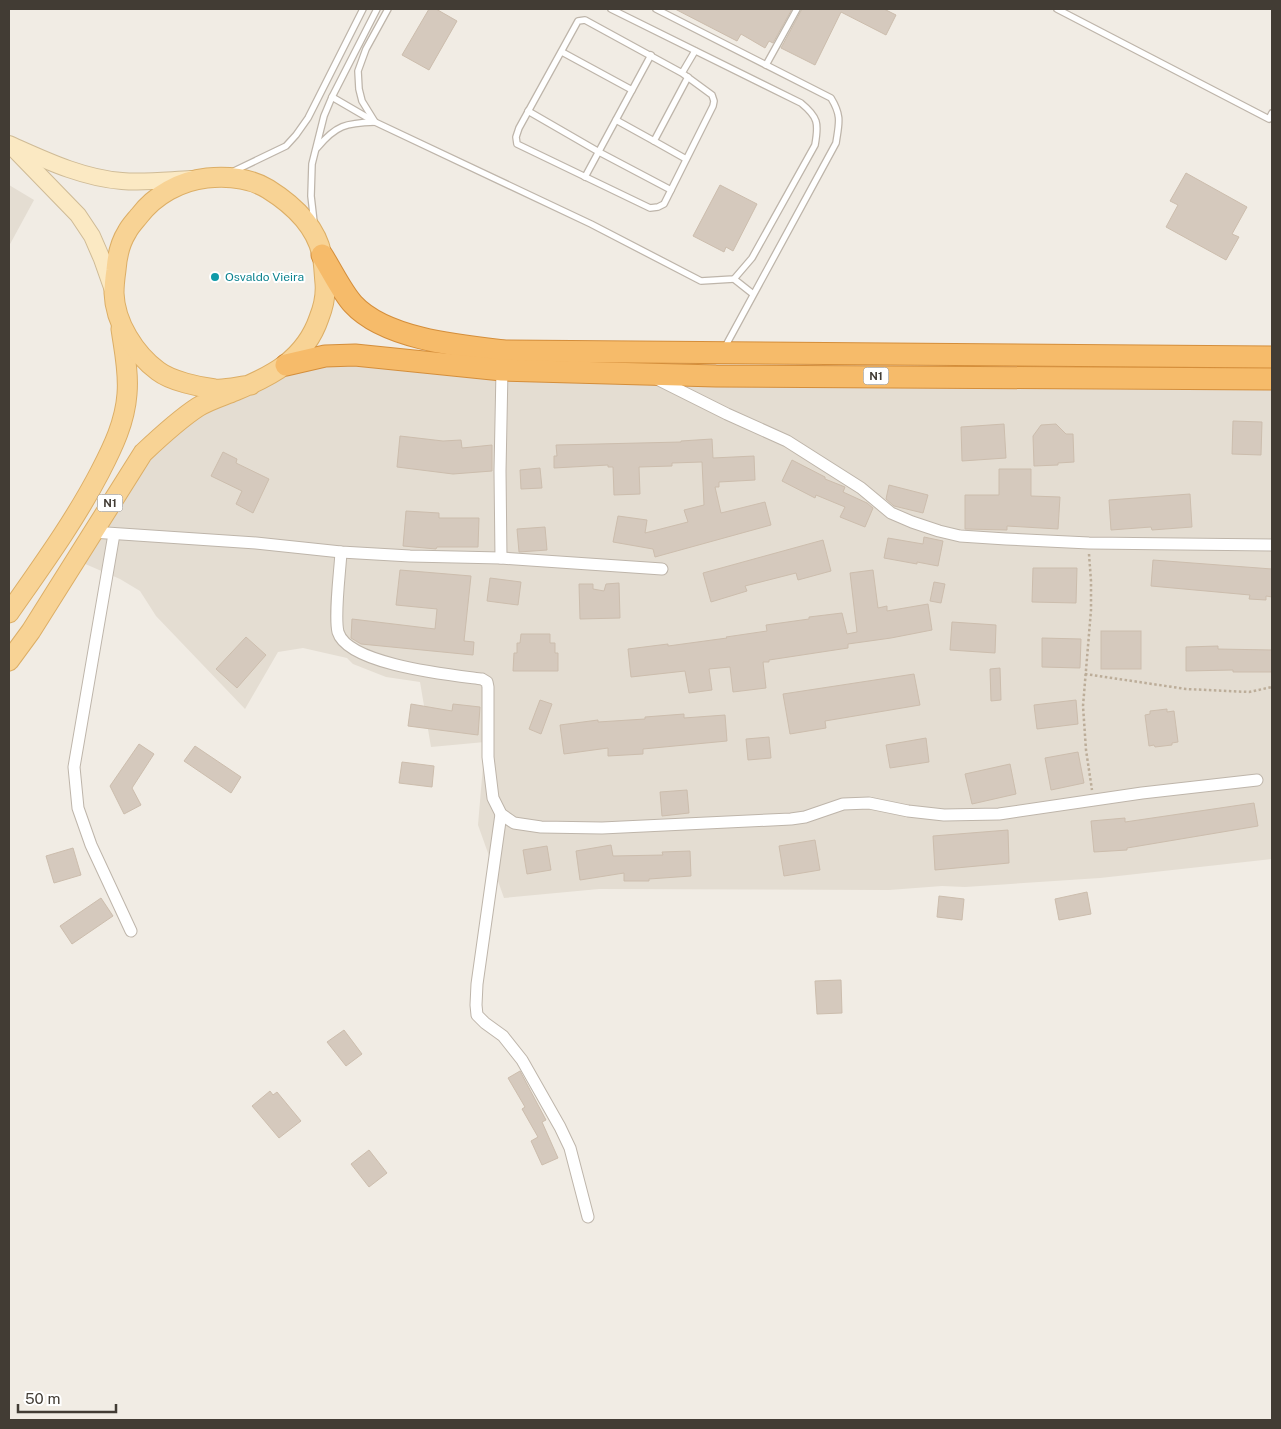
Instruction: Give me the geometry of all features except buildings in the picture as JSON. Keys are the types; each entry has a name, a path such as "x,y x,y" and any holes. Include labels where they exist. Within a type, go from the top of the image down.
{"highway":[{"name":"N1","path":"319,247 352,303 369,318 387,328 422,338 505,351 1272,357"},
{"name":"N1","path":"286,365 325,356 355,355 502,370 716,376 1272,379"}],"main road":[{"path":"223,176 244,179 264,187 286,200 301,215 319,247 325,289 322,310 314,333 299,353 286,365 251,385 216,389 175,380 159,372 131,342 119,316 114,294 117,255 126,233 148,204 164,192 196,179 223,176"},
{"name":"N1","path":"9,613 62,538 98,476 122,423 127,394 127,369 119,316"},
{"name":"N1","path":"9,661 31,631 143,453 166,431 199,407 251,385"}],"street":[{"path":"9,144 59,166 94,177 123,182 196,179"},
{"path":"9,144 78,215 92,236 114,294"},
{"path":"501,558 502,370"},
{"path":"646,374 787,441 861,488 891,513 912,522 960,536 1088,543 1272,545"},
{"path":"92,532 256,542 341,552 501,558 662,569"},
{"path":"114,534 74,767 78,808 91,845 131,931"},
{"path":"341,552 337,621 342,641 358,652 393,665 482,679 487,682 489,766 493,798 501,814 514,823 532,826 602,828 790,819 805,817 843,804 869,803 908,811 944,815 999,814 1257,780"},
{"path":"501,814 477,984 477,1015 504,1036 522,1060 560,1127 570,1148 588,1217"}],"lane":[{"path":"223,176 286,146 308,118 363,9"},
{"path":"319,247 311,196 312,164 324,116 332,96 377,9"},
{"path":"375,122 362,101 358,89 358,71 366,49 388,9"},
{"path":"332,96 375,122 591,224 701,281 734,279 752,258 815,145 819,127 813,113 801,103 611,9"},
{"path":"656,9 830,98 838,111 839,126 836,143 728,342 720,353"},
{"path":"766,65 797,9"},
{"path":"1057,9 1269,119 1272,113"},
{"path":"585,20 651,55 688,77 712,95 714,101 664,204 650,208 517,144 516,136 528,111 578,21 585,20"},
{"path":"682,73 696,51"},
{"path":"562,52 632,90"},
{"path":"585,177 651,55"},
{"path":"654,141 688,77"},
{"path":"528,111 599,152 671,190"},
{"path":"616,120 686,159"},
{"path":"316,149 338,127 358,122 375,122"},
{"path":"734,279 753,294"}],"path":[{"path":"1088,543 1092,581 1083,706 1086,750 1094,800"},
{"path":"1085,674 1186,689 1249,692 1272,687"}],"shaded area":[{"path":"9,185 34,200 9,246"},
{"path":"333,358 1272,374 1272,859 1100,878 965,887 942,886 889,890 599,889 504,898 478,825 485,742 431,747 420,682 386,677 353,664 347,658 303,648 278,652 245,709 156,616 140,591 120,579 76,560 143,453 216,399"}],"place":[{"name":"Osvaldo Vieira","path":"215,277"}]}
